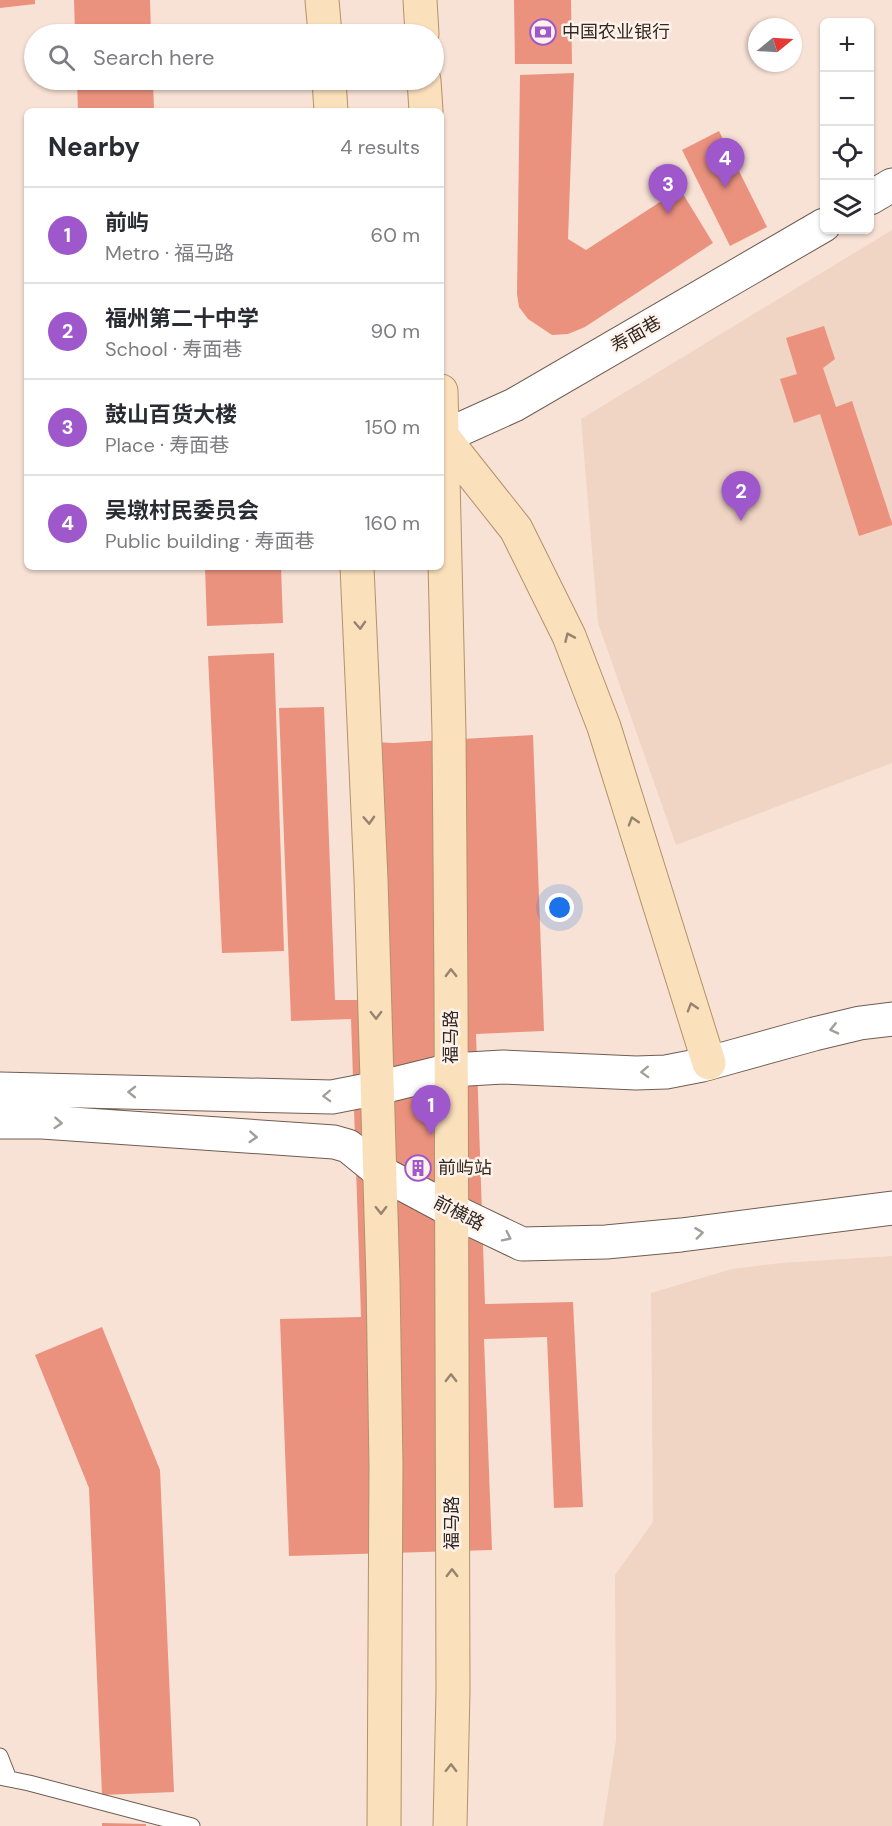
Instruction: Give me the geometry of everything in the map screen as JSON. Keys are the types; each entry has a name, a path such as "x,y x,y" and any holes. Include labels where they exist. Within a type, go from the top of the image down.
{"main road":[{"path":"322,0 324,24"},
{"path":"420,0 421,24"},
{"path":"329,90 331,108"},
{"path":"425,90 426,108"},
{"path":"874,196 892,185"},
{"name":"寿面巷","path":"444,437 514,405 820,228"},
{"path":"444,438 516,529 569,636 604,727 709,1063"},
{"name":"福马路","path":"444,490 451,1070 453,1691 450,1826"},
{"path":"357,570 371,879 380,1172 386,1465 384,1826"},
{"path":"0,1089 332,1097 378,1089 451,1070 503,1067 636,1073 666,1072 709,1063 860,1023 892,1019"},
{"name":"前横路","path":"0,1122 42,1122 334,1142 348,1146 380,1172 522,1244 606,1242 681,1235 892,1208"}],"lane":[{"path":"0,1755 4,1778 192,1826"}],"shaded area":[{"path":"892,230 892,763 676,845 598,623 581,419"},
{"path":"892,1256 892,1826 603,1826 616,1740 615,1575 653,1522 651,1293 732,1269 781,1263"}],"building":[{"path":"0,0 35,0 35,4 0,8"},
{"path":"74,0 150,0 151,24 75,24"},
{"name":"中国农业银行","path":"514,0 571,0 572,64 515,64"},
{"path":"574,73 568,239 586,250 680,189 713,243 585,327 568,334 552,335 528,319 519,307 517,294 520,75"},
{"path":"77,90 153,90 154,108 78,108"},
{"path":"719,131 767,227 730,246 682,150"},
{"path":"824,326 835,359 823,368 836,407 852,401 892,523 892,525 859,536 820,414 794,423 780,379 797,374 786,338"},
{"path":"205,570 281,570 283,623 207,626"},
{"path":"274,653 284,951 222,953 208,656"},
{"name":"前屿站","path":"324,707 335,1000 366,1000 357,741 393,743 533,735 544,1031 476,1034 485,1304 573,1302 583,1507 554,1508 547,1337 484,1339 492,1550 289,1556 280,1319 361,1317 351,1019 291,1021 279,708"},
{"path":"102,1327 160,1470 174,1792 102,1795 89,1488 35,1355"},
{"path":"102,1823 146,1824 146,1826 102,1826"}],"place":[{"name":"中国农业银行","path":"543,32"},
{"name":"吴墩村民委员会","path":"725,188"},
{"name":"鼓山百货大楼","path":"668,214"},
{"name":"福州第二十中学","path":"741,521"},
{"name":"前屿","path":"431,1135"},
{"name":"前屿站","path":"418,1168"}]}
